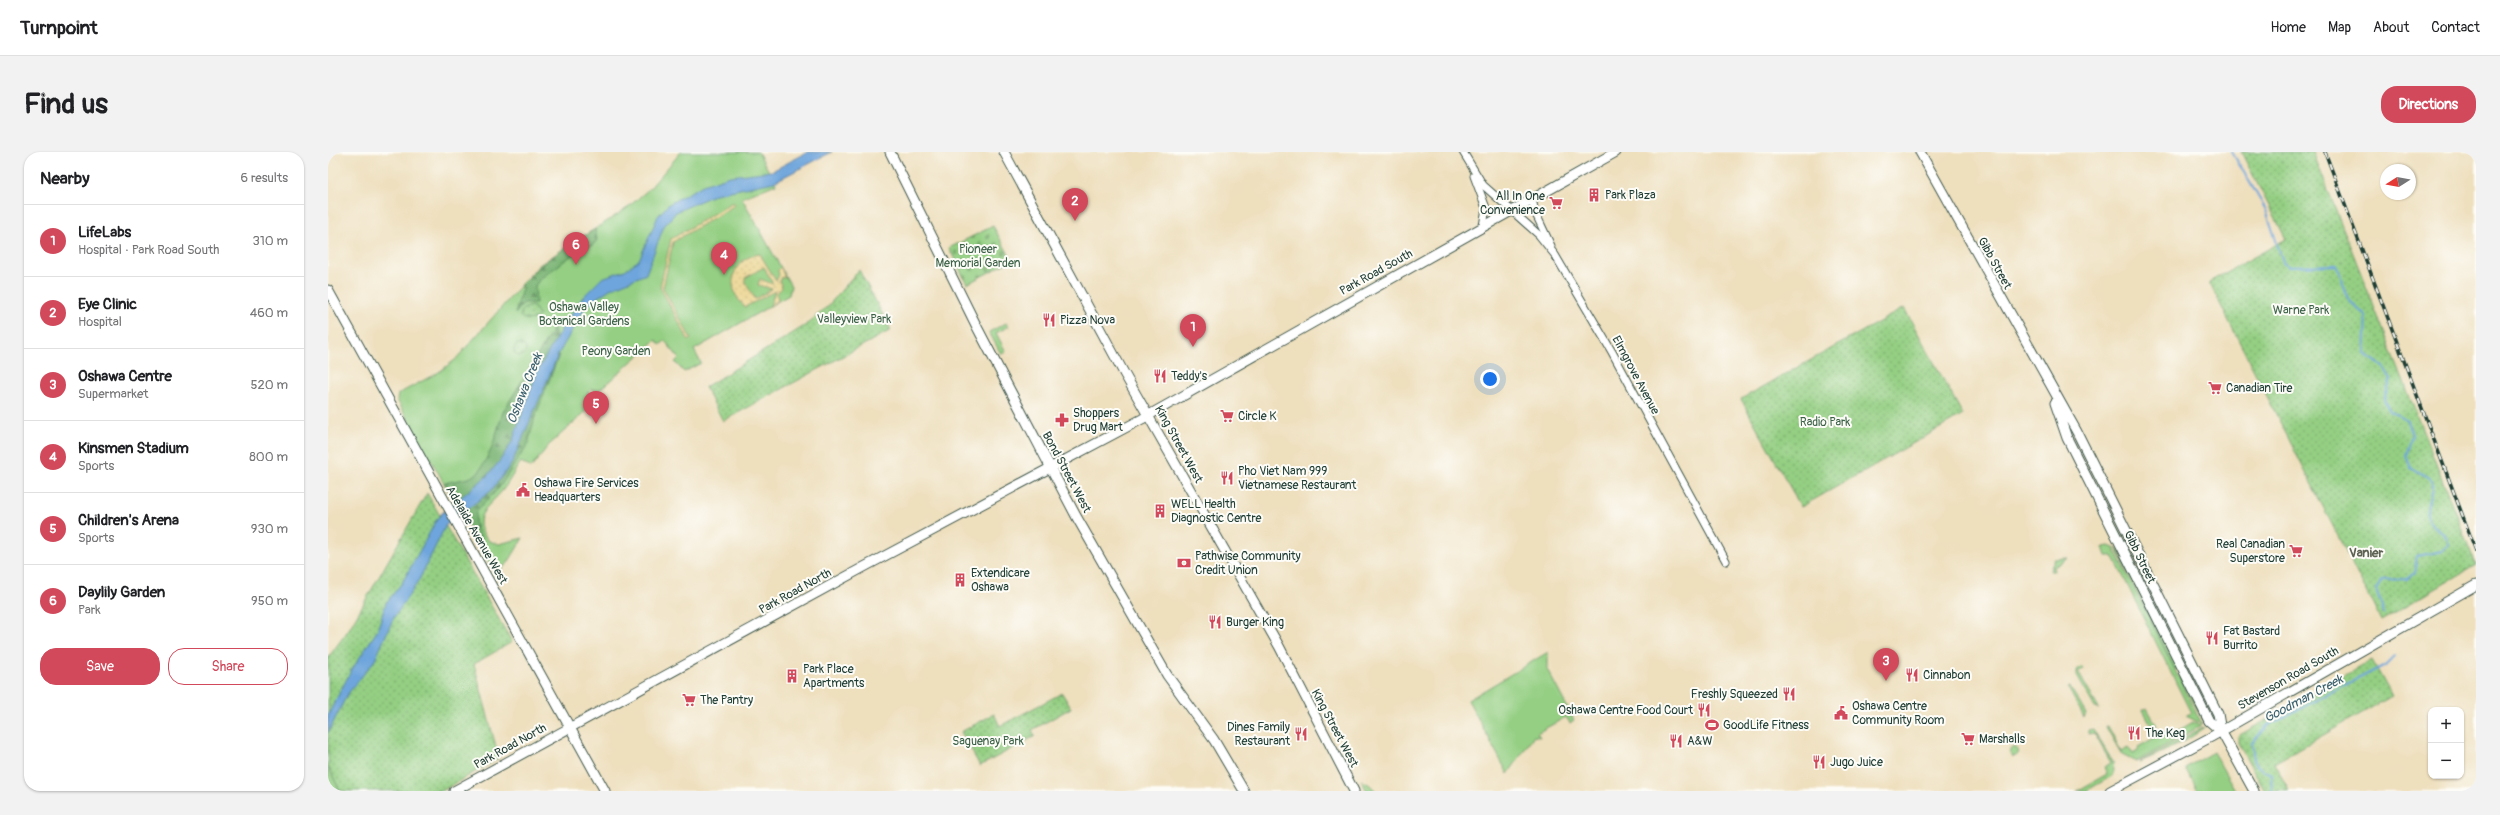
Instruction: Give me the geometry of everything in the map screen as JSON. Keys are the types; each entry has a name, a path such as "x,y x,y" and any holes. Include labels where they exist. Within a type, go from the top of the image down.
{"main road":[{"name":"Bond Street West","path":"890,152 1051,468 1167,675 1214,740 1244,791"},
{"name":"King Street West","path":"1004,152 1149,415 1279,646 1354,791"},
{"name":"Park Road South","path":"1149,415 1616,152"},
{"name":"Gibb Street","path":"1920,152 2050,386 2067,438 2209,721 2221,731 2254,791"},
{"name":"Adelaide Avenue West","path":"328,290 605,791"},
{"name":"Park Road North","path":"454,791 570,726 1149,415"},
{"name":"Stevenson Road South","path":"2110,791 2221,731 2476,584"}],"street":[{"path":"1463,152 1473,171 1477,187 1486,208 1483,226"},
{"name":"Elmgrove Avenue","path":"1473,171 1489,192 1539,235 1555,255 1612,352 1726,561"},
{"path":"1532,199 1535,212 1555,255"}],"green space":[{"name":"Oshawa Valley Botanical Gardens","path":"681,152 758,152 776,184 742,198 791,286 789,295 694,350 701,363 684,372 675,362 679,358 665,341 660,345 656,340 598,391 592,389 587,394 595,403 548,446 531,468 521,462 505,488 482,514 480,526 489,541 499,544 523,538 508,563 497,573 488,561 397,400 398,394 439,372 455,360 539,265 626,209 650,188"},
{"name":"Warne Park","path":"2241,152 2313,152 2476,565 2381,621 2209,282 2286,239"},
{"name":"Pioneer Memorial Garden","path":"993,226 1012,260 967,284 949,248"},
{"path":"595,229 597,240 593,245 579,250 540,279 535,286 536,303 524,303 515,314 522,288 520,285 528,276 546,261"},
{"name":"Valleyview Park","path":"859,270 891,330 723,421 705,387 806,325 828,306"},
{"path":"531,306 534,307 540,315 530,320 520,316 523,309"},
{"name":"Radio Park","path":"1904,308 1963,415 1801,507 1741,399"},
{"path":"1006,323 1009,326 996,333 1006,352 1001,354 989,332"},
{"path":"554,328 559,355 535,417 528,444 499,488 476,512 475,523 485,547 480,546 444,483 469,478 479,472 491,450 503,412"},
{"path":"520,344 524,346 526,350 524,354 520,356 516,354 514,350 516,346"},
{"path":"427,493 512,642 474,664 499,758 442,791 340,791 328,766 328,658 349,629"},
{"path":"2109,546 2114,548 2202,724 2186,716 2191,713 2113,556 2106,556 2103,547"},
{"path":"2116,547 2119,550 2178,668 2175,669"},
{"path":"2068,558 2053,567 2054,571 2050,571 2054,559"},
{"path":"1548,652 1548,671 1574,720 1570,723 1566,717 1537,733 1540,737 1534,736 1508,774 1468,700"},
{"path":"2372,660 2392,696 2274,763 2289,791 2265,791 2238,743 2238,736"},
{"path":"2081,666 2083,669 2078,672 2099,709 2095,708 2077,676 2077,670"},
{"path":"2183,677 2204,720 2205,723 2180,678"},
{"path":"2070,687 2086,714 2084,717 2068,688"},
{"name":"Saguenay Park","path":"1062,693 1071,708 1032,730 1035,736 980,766 961,732 994,714 1000,726"},
{"path":"2147,708 2157,726 2153,728 2143,710"},
{"path":"2193,722 2201,726 2136,762 2122,755 2106,727 2108,726 2121,751 2128,747 2133,754 2139,750 2138,747 2163,733 2167,731 2171,735"},
{"path":"2204,727 2185,740 2139,762"},
{"path":"2093,729 2113,762 2114,771 2112,776 2086,791 2077,791 2107,774 2104,767 2111,763 2094,733 2088,734 2088,730"},
{"path":"2012,748 2016,748 2018,752 2016,756 2012,756 2010,754 2010,750"},
{"path":"2213,752 2235,791 2198,791 2185,768"},
{"path":"328,766 340,791 328,791"},
{"path":"1361,780 1370,785 1376,791 1367,791"}],"sand":[{"path":"733,202 735,205 673,242 663,288 691,339 689,341 660,287 671,239"},
{"path":"760,254 776,281 779,275 778,270 781,267 785,278 782,277 780,281 782,288 777,293 778,301 770,306 775,291 745,307 738,299 734,291 734,275 737,268 742,261","holes":["764,267 773,284 760,279 758,285 772,289 755,299 745,282 745,278"]}],"water":[{"path":"808,152 832,152 774,182 716,194 676,212 664,226 646,274 610,289 595,299 583,311 558,355 512,463 491,491 446,525 418,582 393,619 375,660 347,695 328,733 328,715 351,671 377,631 386,603 402,583 437,519 442,513 487,476 499,462 512,442 537,372 564,325 582,298 602,278 625,270 639,260 658,216 669,204 703,185 730,176 772,171"}],"waterway":[{"name":"Goodman Creek","path":"2232,152 2266,210 2283,262 2289,266 2337,265 2339,268 2342,274 2344,289 2347,297 2366,316 2366,354 2384,368 2391,379 2384,400 2390,410 2407,421 2412,435 2406,456 2411,468 2432,481 2427,507 2427,517 2429,521 2444,534 2449,544 2442,551 2417,556 2414,573 2407,579 2382,580 2376,590 2384,614"},
{"name":"Goodman Creek","path":"2272,791 2271,774 2260,768 2255,762 2252,743 2268,725 2385,665 2394,656"}],"railway":[{"path":"2325,152 2476,551"}],"place":[{"name":"Park Plaza","path":"1594,195"},
{"name":"All In One Convenience","path":"1556,203"},
{"name":"Eye Clinic","path":"1075,221"},
{"name":"Daylily Garden","path":"576,265"},
{"name":"Kinsmen Stadium","path":"724,275"},
{"name":"Pizza Nova","path":"1049,320"},
{"name":"LifeLabs","path":"1193,347"},
{"name":"Teddy's","path":"1160,376"},
{"name":"Canadian Tire","path":"2215,388"},
{"name":"Circle K","path":"1227,416"},
{"name":"Shoppers Drug Mart","path":"1062,420"},
{"name":"Children's Arena","path":"596,424"},
{"name":"Pho Viet Nam 999 Vietnamese Restaurant","path":"1227,478"},
{"name":"Oshawa Fire Services Headquarters","path":"523,490"},
{"name":"WELL Health Diagnostic Centre","path":"1160,511"},
{"name":"Real Canadian Superstore","path":"2296,551"},
{"name":"Pathwise Community Credit Union","path":"1184,563"},
{"name":"Extendicare Oshawa","path":"960,580"},
{"name":"Burger King","path":"1215,622"},
{"name":"Fat Bastard Burrito","path":"2212,638"},
{"name":"Cinnabon","path":"1912,675"},
{"name":"Park Place Apartments","path":"792,676"},
{"name":"Oshawa Centre","path":"1886,681"},
{"name":"Freshly Squeezed","path":"1789,694"},
{"name":"The Pantry","path":"689,700"},
{"name":"Oshawa Centre Food Court","path":"1704,710"},
{"name":"Oshawa Centre Community Room","path":"1841,713"},
{"name":"GoodLife Fitness","path":"1712,725"},
{"name":"The Keg","path":"2134,733"},
{"name":"Dines Family Restaurant","path":"1301,734"},
{"name":"Marshalls","path":"1968,739"},
{"name":"A&W","path":"1676,741"},
{"name":"Jugo Juice","path":"1819,762"}],"district":[{"name":"Vanier","path":"2366,552"}],"park label":[{"name":"Peony Garden","path":"616,351"}],"water label":[{"name":"Oshawa Creek","path":"524,388"}]}
